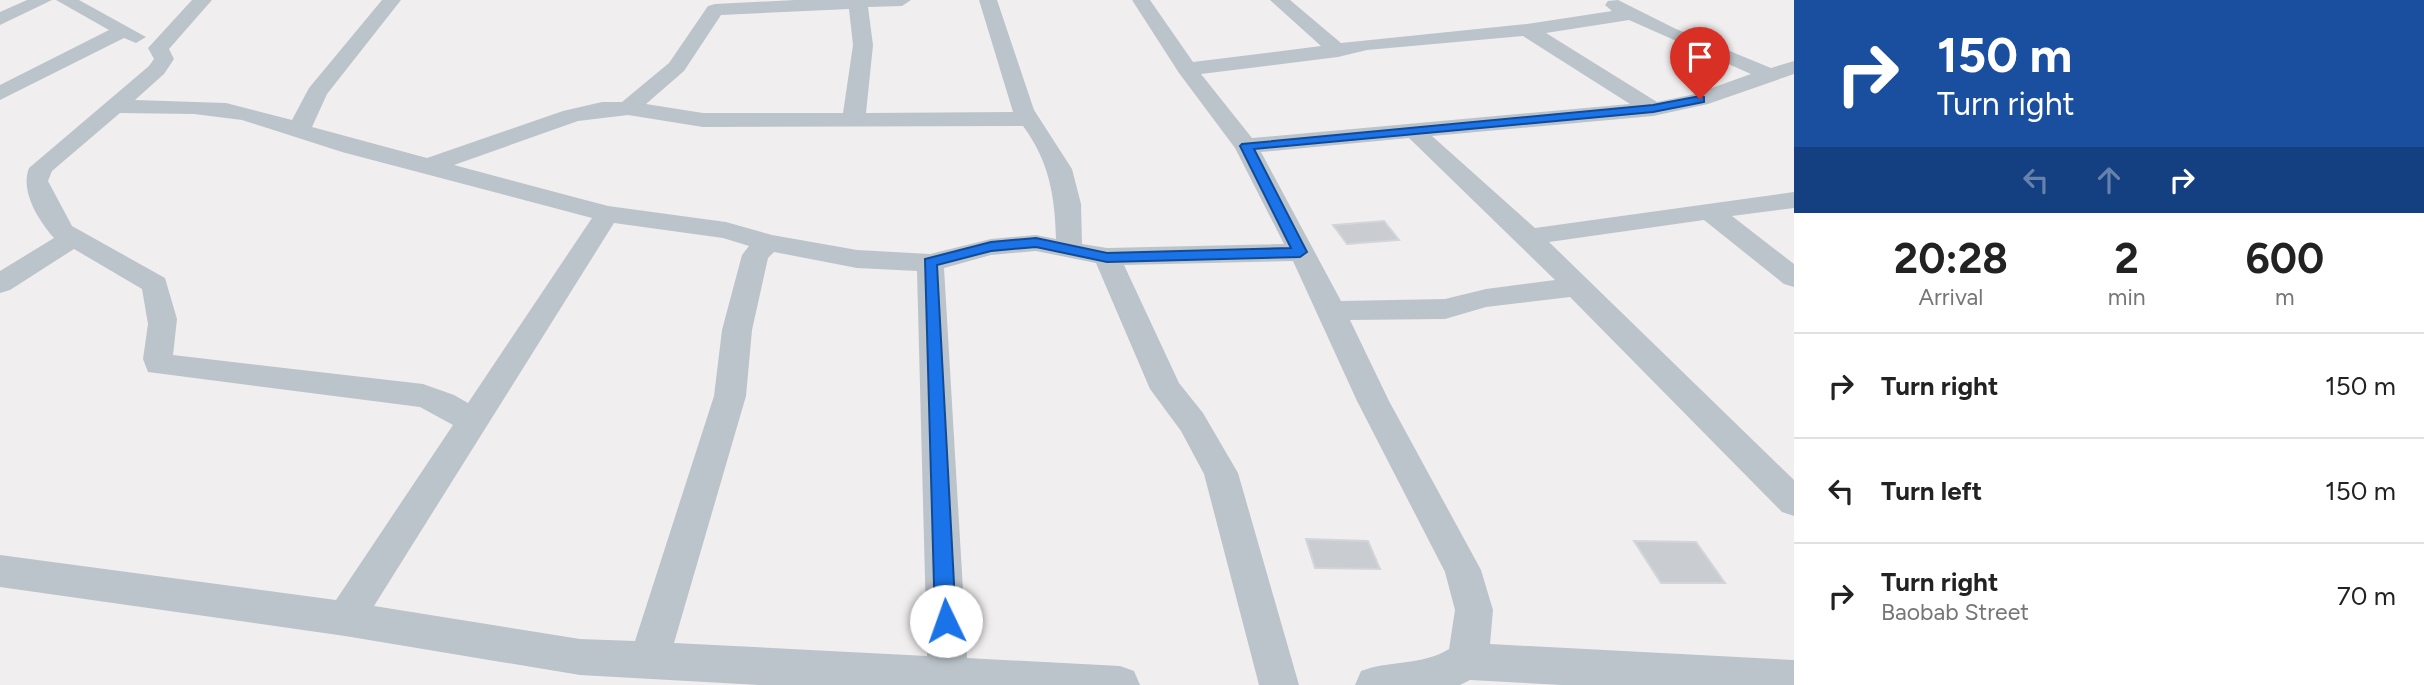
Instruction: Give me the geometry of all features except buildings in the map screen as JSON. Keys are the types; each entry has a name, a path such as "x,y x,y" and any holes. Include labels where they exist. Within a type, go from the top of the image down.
{"street":[{"path":"0,19 43,0"},
{"path":"65,0 158,48 164,58 157,70 41,168 36,181 40,194 62,231 155,284 163,310 163,327 157,356 159,364 423,396 443,403 472,422"},
{"path":"158,48 203,0"},
{"path":"299,130 317,93 392,0"},
{"path":"628,108 677,67 712,5 902,0"},
{"path":"988,0 1029,120 1042,136 1060,169 1068,204 1069,249"},
{"path":"1141,0 1186,69 1246,146 1463,570 1474,610 1472,637 1457,673"},
{"path":"1279,0 1338,51"},
{"path":"854,117 863,45 858,2"},
{"path":"1186,69 1338,51 1367,44 1527,30 1617,4 1703,48 1771,75"},
{"path":"1527,30 1653,109"},
{"path":"0,93 122,31"},
{"path":"1246,146 1653,109 1700,99 1794,67"},
{"path":"114,106 200,106 239,113 299,130 351,149 429,166 607,214 726,230 769,243 857,258 930,262 991,247 1036,243 1107,257 1300,252"},
{"path":"429,166 571,116 602,109 628,108 703,120 854,117 1029,120"},
{"path":"1413,129 1439,157 1529,237 1794,502"},
{"path":"1529,237 1707,210 1794,200"},
{"path":"1707,210 1794,278"},
{"path":"345,618 607,214"},
{"path":"0,284 72,237"},
{"path":"649,661 730,396 737,330 750,272 755,255 769,243"},
{"path":"1107,257 1166,389 1192,422 1221,473 1279,685"},
{"path":"930,262 964,680"},
{"path":"1334,322 1445,309 1486,298 1577,287"},
{"path":"1334,322 1436,330"},
{"path":"0,571 345,618 580,657 964,680 1119,685"},
{"path":"1375,685 1398,684 1457,673 1794,679"}],"route":[{"path":"946,621 930,262 991,247 1036,243 1107,257 1300,252 1246,146 1653,109 1700,99"}]}
